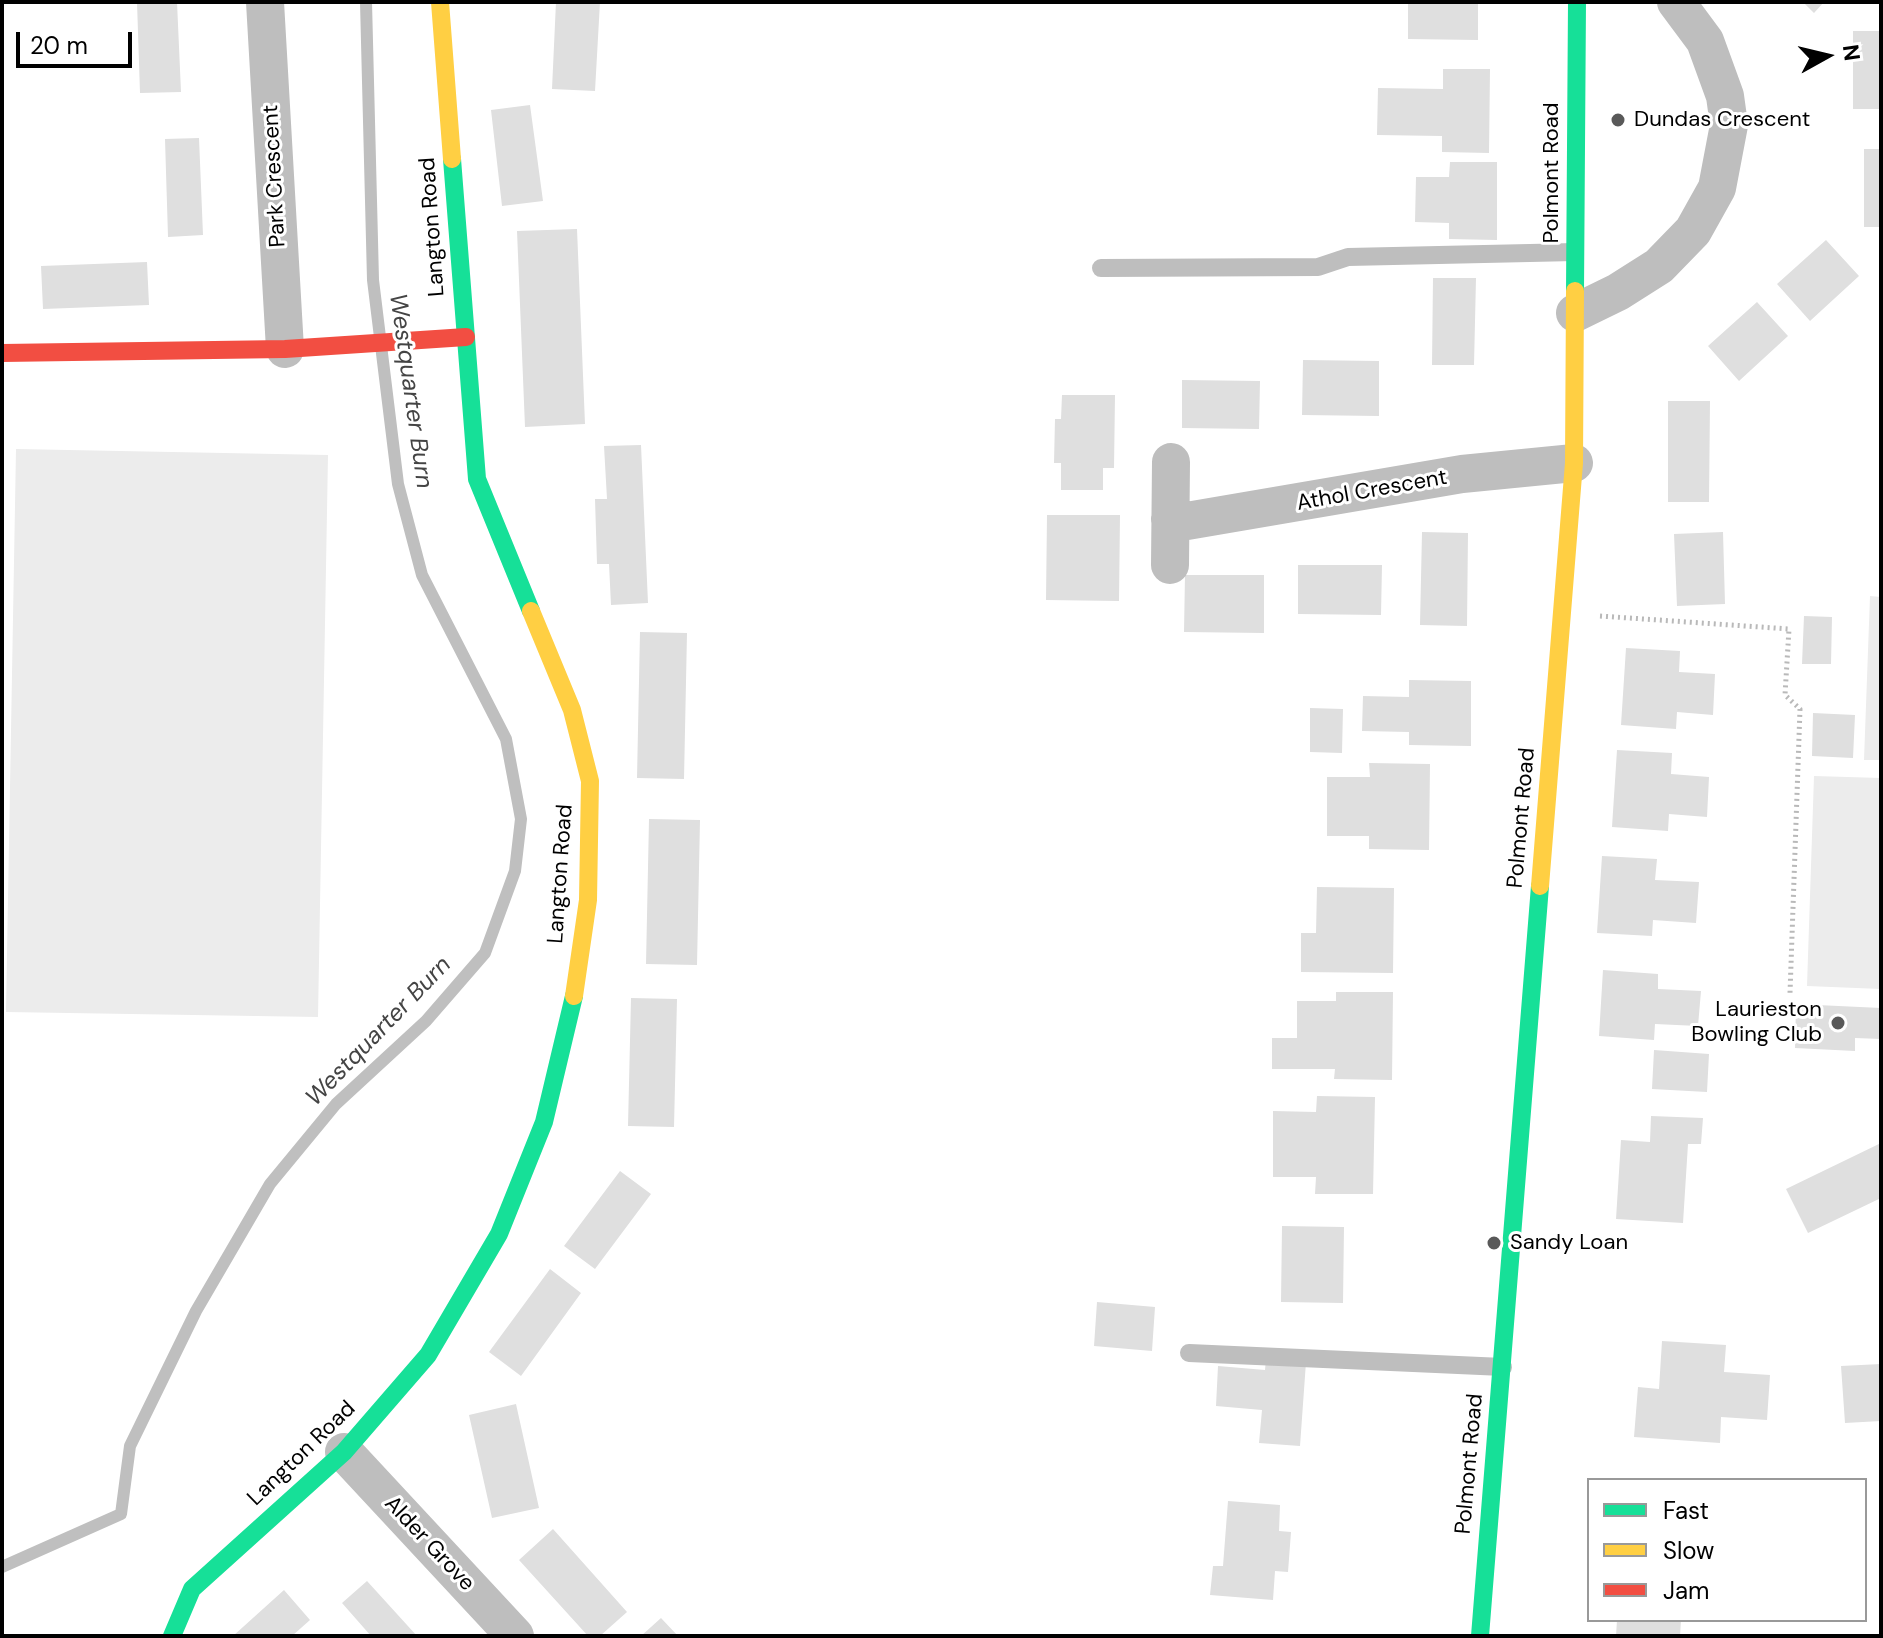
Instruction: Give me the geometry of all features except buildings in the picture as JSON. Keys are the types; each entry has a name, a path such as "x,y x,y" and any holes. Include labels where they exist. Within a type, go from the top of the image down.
{"street":[{"name":"Park Crescent","path":"265,2 285,349"},
{"name":"Langton Road","path":"172,1636 192,1589 344,1452 428,1355 499,1234 544,1122 575,990 588,900 590,781 572,710 477,479 440,2"},
{"name":"Polmont Road","path":"1480,1636 1574,463 1577,2"},
{"path":"1575,313 1618,292 1659,266 1693,231 1717,188 1729,125 1725,96 1705,41 1676,2"},
{"path":"2,353 285,349 466,337"},
{"path":"1170,565 1171,462"},
{"name":"Athol Crescent","path":"1170,519 1201,519 1462,474 1574,463"},
{"name":"Alder Grove","path":"344,1452 515,1636"}],"lane":[{"path":"1101,268 1318,267 1348,257 1575,252"},
{"path":"1189,1353 1503,1367"}],"path":[{"path":"1562,613 1789,629 1785,695 1800,709 1790,993"}],"shaded area":[{"path":"16,449 328,455 318,1017 6,1012"},
{"path":"1870,596 1881,597 1881,760 1864,760"},
{"path":"1814,776 1881,778 1881,989 1807,986"}],"waterway":[{"name":"Westquarter Burn","path":"2,1567 121,1514 130,1446 196,1311 270,1184 336,1104 426,1021 485,953 515,871 521,819 506,739 422,575 398,484 373,280 366,2"}],"traffic: fast":[{"path":"1575,291 1577,2"},
{"path":"452,159 477,479 531,611"},
{"path":"1480,1636 1540,886"},
{"path":"172,1636 192,1589 344,1452 428,1355 499,1234 544,1122 574,996"}],"traffic: slow":[{"path":"440,2 452,159"},
{"path":"1540,886 1574,463 1575,291"},
{"path":"531,611 572,710 590,781 588,900 574,996"}],"traffic: jam":[{"path":"2,353 285,349 466,337"}],"place":[{"name":"Dundas Crescent","path":"1618,120"},
{"name":"Laurieston Bowling Club","path":"1838,1023"},
{"name":"Sandy Loan","path":"1494,1243"}]}
